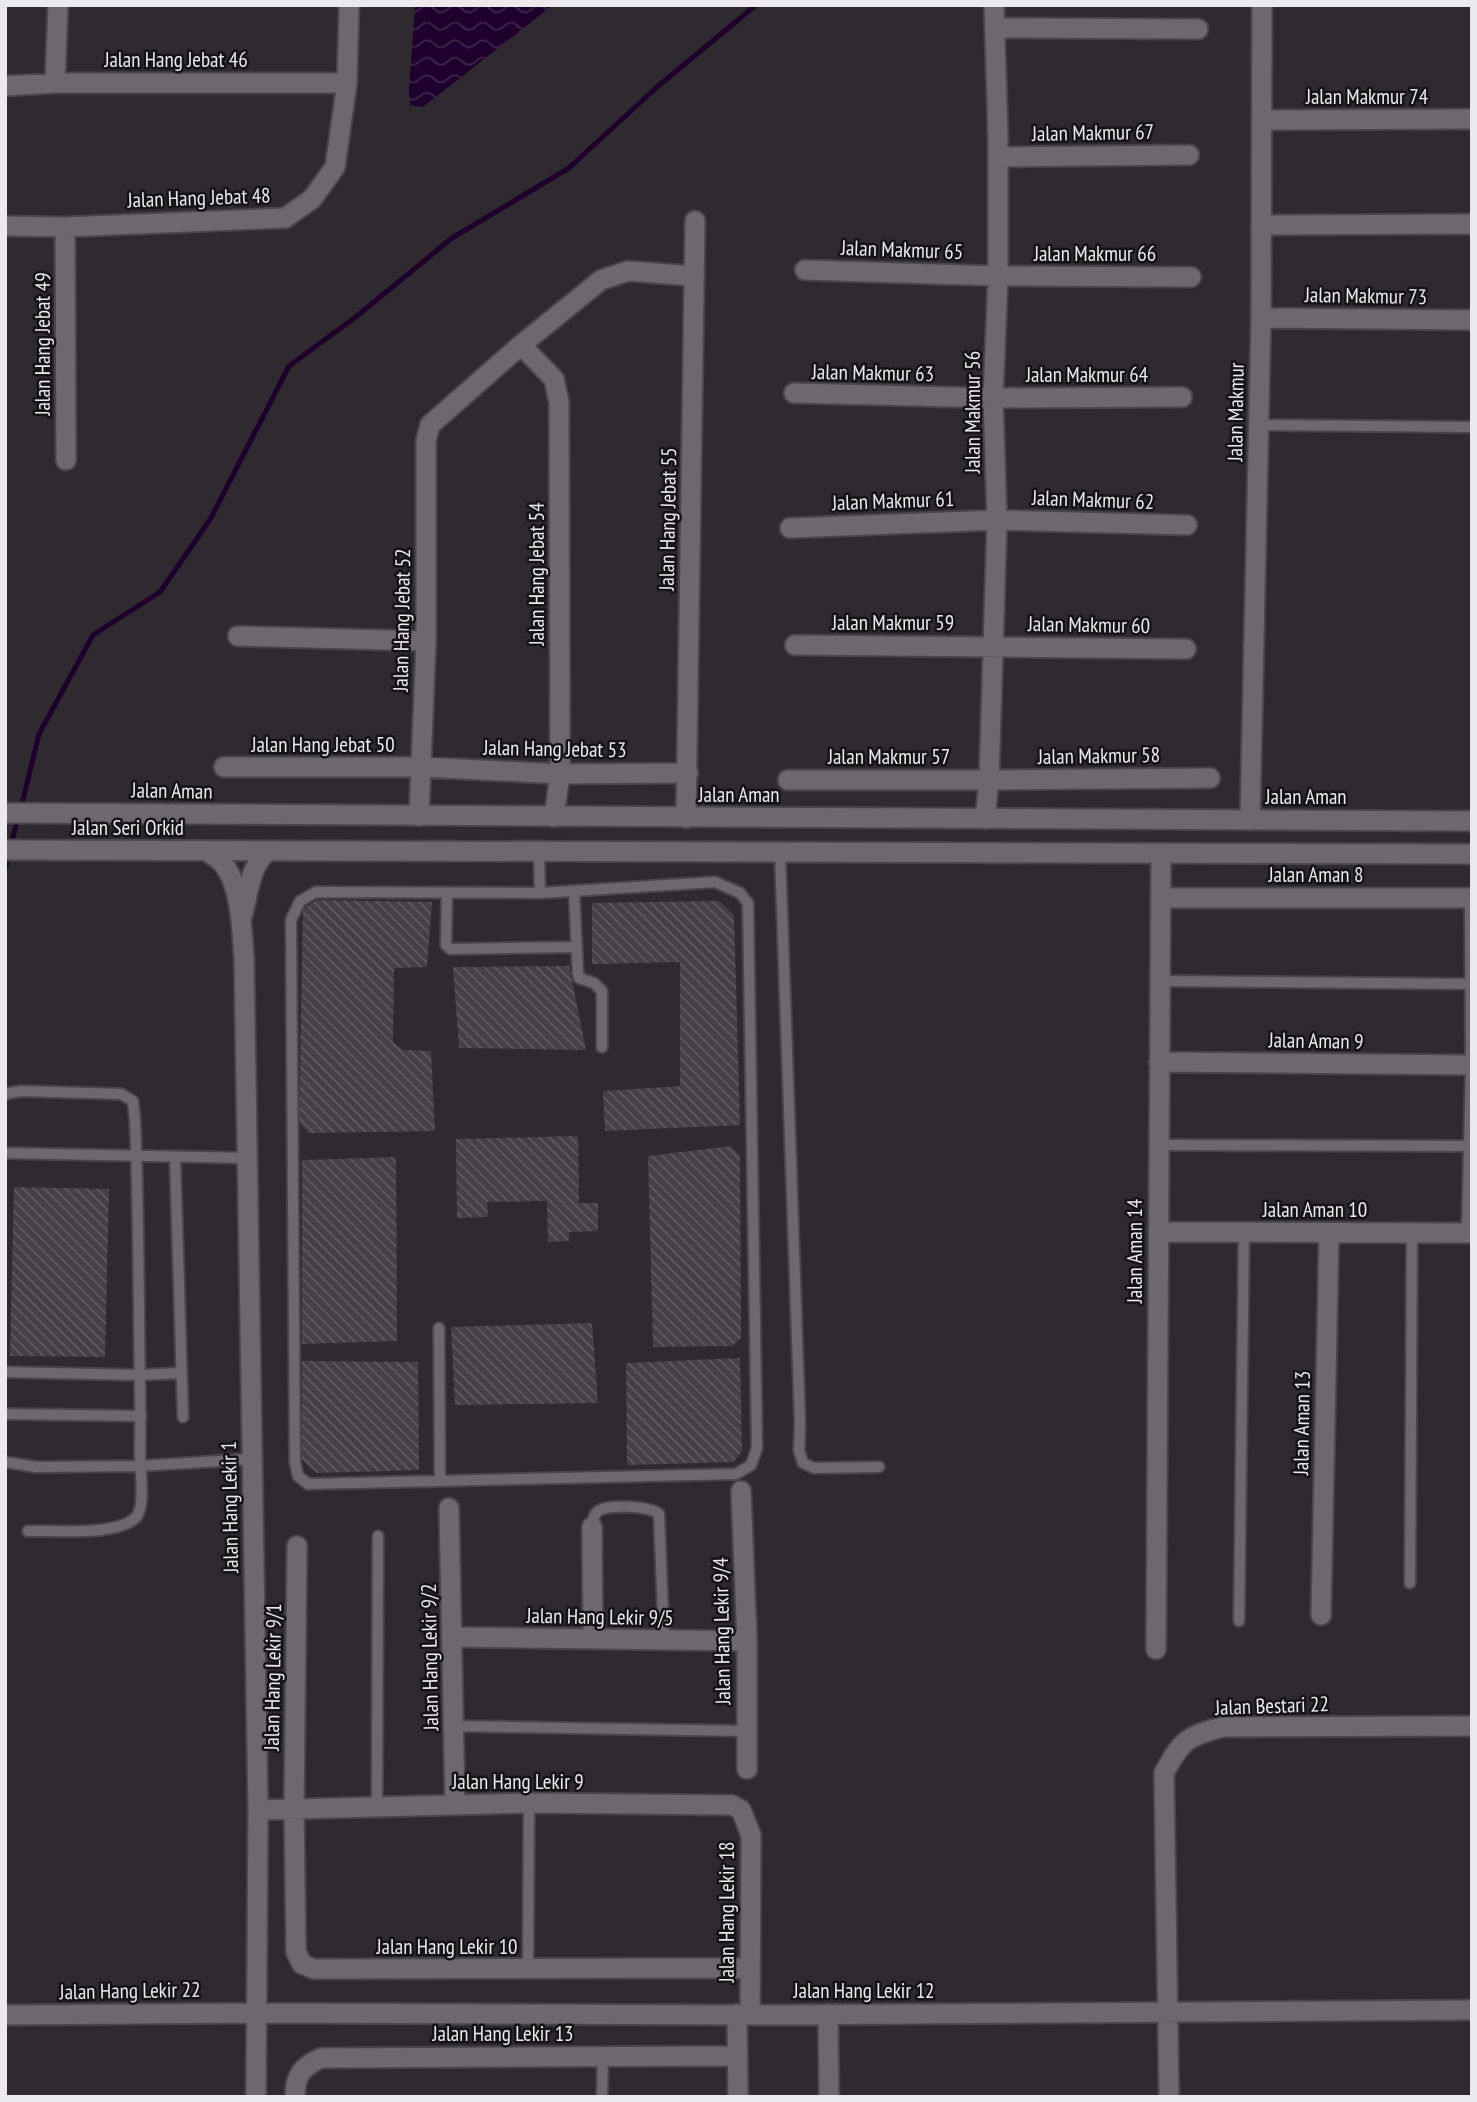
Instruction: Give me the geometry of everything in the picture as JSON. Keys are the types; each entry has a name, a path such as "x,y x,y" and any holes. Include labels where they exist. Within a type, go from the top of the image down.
{"street":[{"path":"55,83 58,5"},
{"name":"Jalan Hang Jebat 48","path":"5,226 65,227 285,218 312,199 335,167 347,83 349,5"},
{"name":"Jalan Makmur 56","path":"985,819 989,780 997,520 993,398 998,276 994,5"},
{"name":"Jalan Makmur","path":"1250,820 1261,318 1262,5"},
{"path":"995,28 1198,29"},
{"name":"Jalan Hang Jebat 46","path":"5,86 55,83 347,83"},
{"name":"Jalan Makmur 74","path":"1262,120 1472,119"},
{"name":"Jalan Makmur 67","path":"998,157 1189,155"},
{"name":"Jalan Hang Jebat 55","path":"685,818 688,773 695,221"},
{"path":"1261,225 1472,224"},
{"name":"Jalan Hang Jebat 49","path":"65,227 66,460"},
{"name":"Jalan Makmur 65","path":"805,270 998,276"},
{"path":"521,345 601,280 613,274 628,271 693,276"},
{"name":"Jalan Makmur 66","path":"998,276 1191,277"},
{"name":"Jalan Makmur 73","path":"1261,318 1472,320"},
{"name":"Jalan Hang Jebat 52","path":"419,816 426,641 426,441 430,425 521,345"},
{"name":"Jalan Hang Jebat 54","path":"521,345 554,379 559,402 560,774 554,817"},
{"name":"Jalan Makmur 63","path":"794,393 993,398"},
{"name":"Jalan Makmur 64","path":"993,398 1182,397"},
{"name":"Jalan Makmur 62","path":"997,520 1187,525"},
{"name":"Jalan Makmur 61","path":"790,528 997,520"},
{"path":"238,636 426,641"},
{"name":"Jalan Makmur 59","path":"795,645 992,646"},
{"name":"Jalan Makmur 60","path":"992,646 1186,649"},
{"name":"Jalan Hang Jebat 50","path":"224,767 422,767"},
{"name":"Jalan Hang Jebat 53","path":"422,767 560,774 688,773"},
{"name":"Jalan Makmur 58","path":"989,780 1210,778"},
{"name":"Jalan Makmur 57","path":"788,780 989,780"},
{"name":"Jalan Aman","path":"5,813 1472,821"},
{"name":"Jalan Seri Orkid","path":"5,850 259,852"},
{"name":"Jalan Hang Lekir 1","path":"206,851 221,861 231,876 242,916 258,1810 256,2097"},
{"path":"259,852 1472,853"},
{"name":"Jalan Hang Lekir 1","path":"242,916 254,867 260,858 259,852"},
{"name":"Jalan Aman 14","path":"1156,1649 1161,853"},
{"name":"Jalan Aman 8","path":"1161,898 1471,898"},
{"name":"Jalan Aman 9","path":"1160,1062 1472,1065"},
{"name":"Jalan Aman 10","path":"1158,1232 1469,1233"},
{"name":"Jalan Aman 13","path":"1321,1615 1329,1233"},
{"name":"Jalan Hang Lekir 9/4","path":"741,1491 747,1642 747,1769"},
{"name":"Jalan Hang Lekir 9/2","path":"449,1508 455,1805"},
{"path":"592,1527 593,1639"},
{"name":"Jalan Hang Lekir 9/1","path":"294,1808 297,1546"},
{"name":"Jalan Hang Lekir 9/5","path":"452,1637 747,1642"},
{"name":"Jalan Bestari 22","path":"1169,2097 1164,1773 1176,1751 1193,1735 1223,1727 1472,1726"},
{"name":"Jalan Hang Lekir 9","path":"258,1810 529,1803 733,1805 741,1810"},
{"name":"Jalan Hang Lekir 10","path":"294,1808 296,1952 302,1964 314,1969 750,1968"},
{"name":"Jalan Hang Lekir 18","path":"737,2097 737,2056 750,1968 751,1835 741,1810"},
{"name":"Jalan Hang Lekir 12","path":"256,2012 743,2015 1472,2010"},
{"name":"Jalan Hang Lekir 22","path":"5,2015 256,2012"},
{"path":"828,2014 829,2097"},
{"name":"Jalan Hang Lekir 13","path":"295,2097 295,2081 305,2065 321,2058 737,2056"}],"lane":[{"path":"1258,425 1472,427"},
{"path":"539,852 540,893"},
{"path":"780,852 799,1451 803,1463 814,1468 880,1467"},
{"path":"715,882 740,893 748,903 757,1448 751,1465 736,1474 309,1484 298,1476 295,1448 291,920 300,901 316,892 540,893 715,882"},
{"path":"574,891 575,947 579,978 594,983 602,991 601,1047"},
{"path":"447,893 446,945 450,949 575,947"},
{"path":"1469,1233 1471,898"},
{"path":"1160,981 1471,984"},
{"path":"5,1094 21,1091 106,1092 129,1097 133,1101 136,1156 141,1416 139,1466 142,1503 136,1517 126,1524 103,1530 28,1531"},
{"path":"1159,1145 1470,1146"},
{"path":"5,1153 247,1158"},
{"path":"175,1157 183,1417"},
{"path":"1239,1621 1244,1232"},
{"path":"1410,1583 1412,1233"},
{"path":"439,1328 440,1481"},
{"path":"5,1372 139,1375 181,1373"},
{"path":"5,1414 141,1416"},
{"path":"5,1462 36,1467 139,1466 252,1459"},
{"path":"592,1527 594,1516 606,1508 647,1507 654,1508 659,1514 664,1640"},
{"path":"377,1806 378,1536"},
{"path":"454,1726 747,1731"},
{"path":"528,1970 529,1803"},
{"path":"602,2097 603,2056"}],"water":[{"path":"415,5 553,5 423,107 410,105"}],"building":[{"path":"317,900 432,902 427,967 394,968 393,1042 403,1050 431,1051 435,1131 309,1133 299,1123 303,909"},
{"path":"719,901 734,915 740,1125 605,1131 603,1091 680,1086 680,962 592,964 592,903"},
{"path":"569,966 586,1050 459,1048 453,967"},
{"path":"578,1136 579,1203 598,1203 598,1231 569,1232 569,1241 548,1242 547,1201 487,1202 488,1217 457,1218 456,1139"},
{"path":"731,1146 740,1156 741,1338 732,1346 653,1347 648,1156"},
{"path":"396,1157 397,1341 302,1344 302,1160"},
{"path":"14,1187 109,1189 105,1357 10,1356"},
{"path":"592,1323 598,1403 455,1405 451,1327"},
{"path":"740,1358 742,1451 734,1462 627,1465 626,1363"},
{"path":"302,1361 418,1362 419,1470 317,1473 302,1460"}],"waterway":[{"path":"21,808 39,734 93,635 160,592 211,518 289,366 357,316 452,238 569,168 657,87 756,5"},
{"path":"11,845 18,817"},
{"path":"5,869 9,855"}]}
